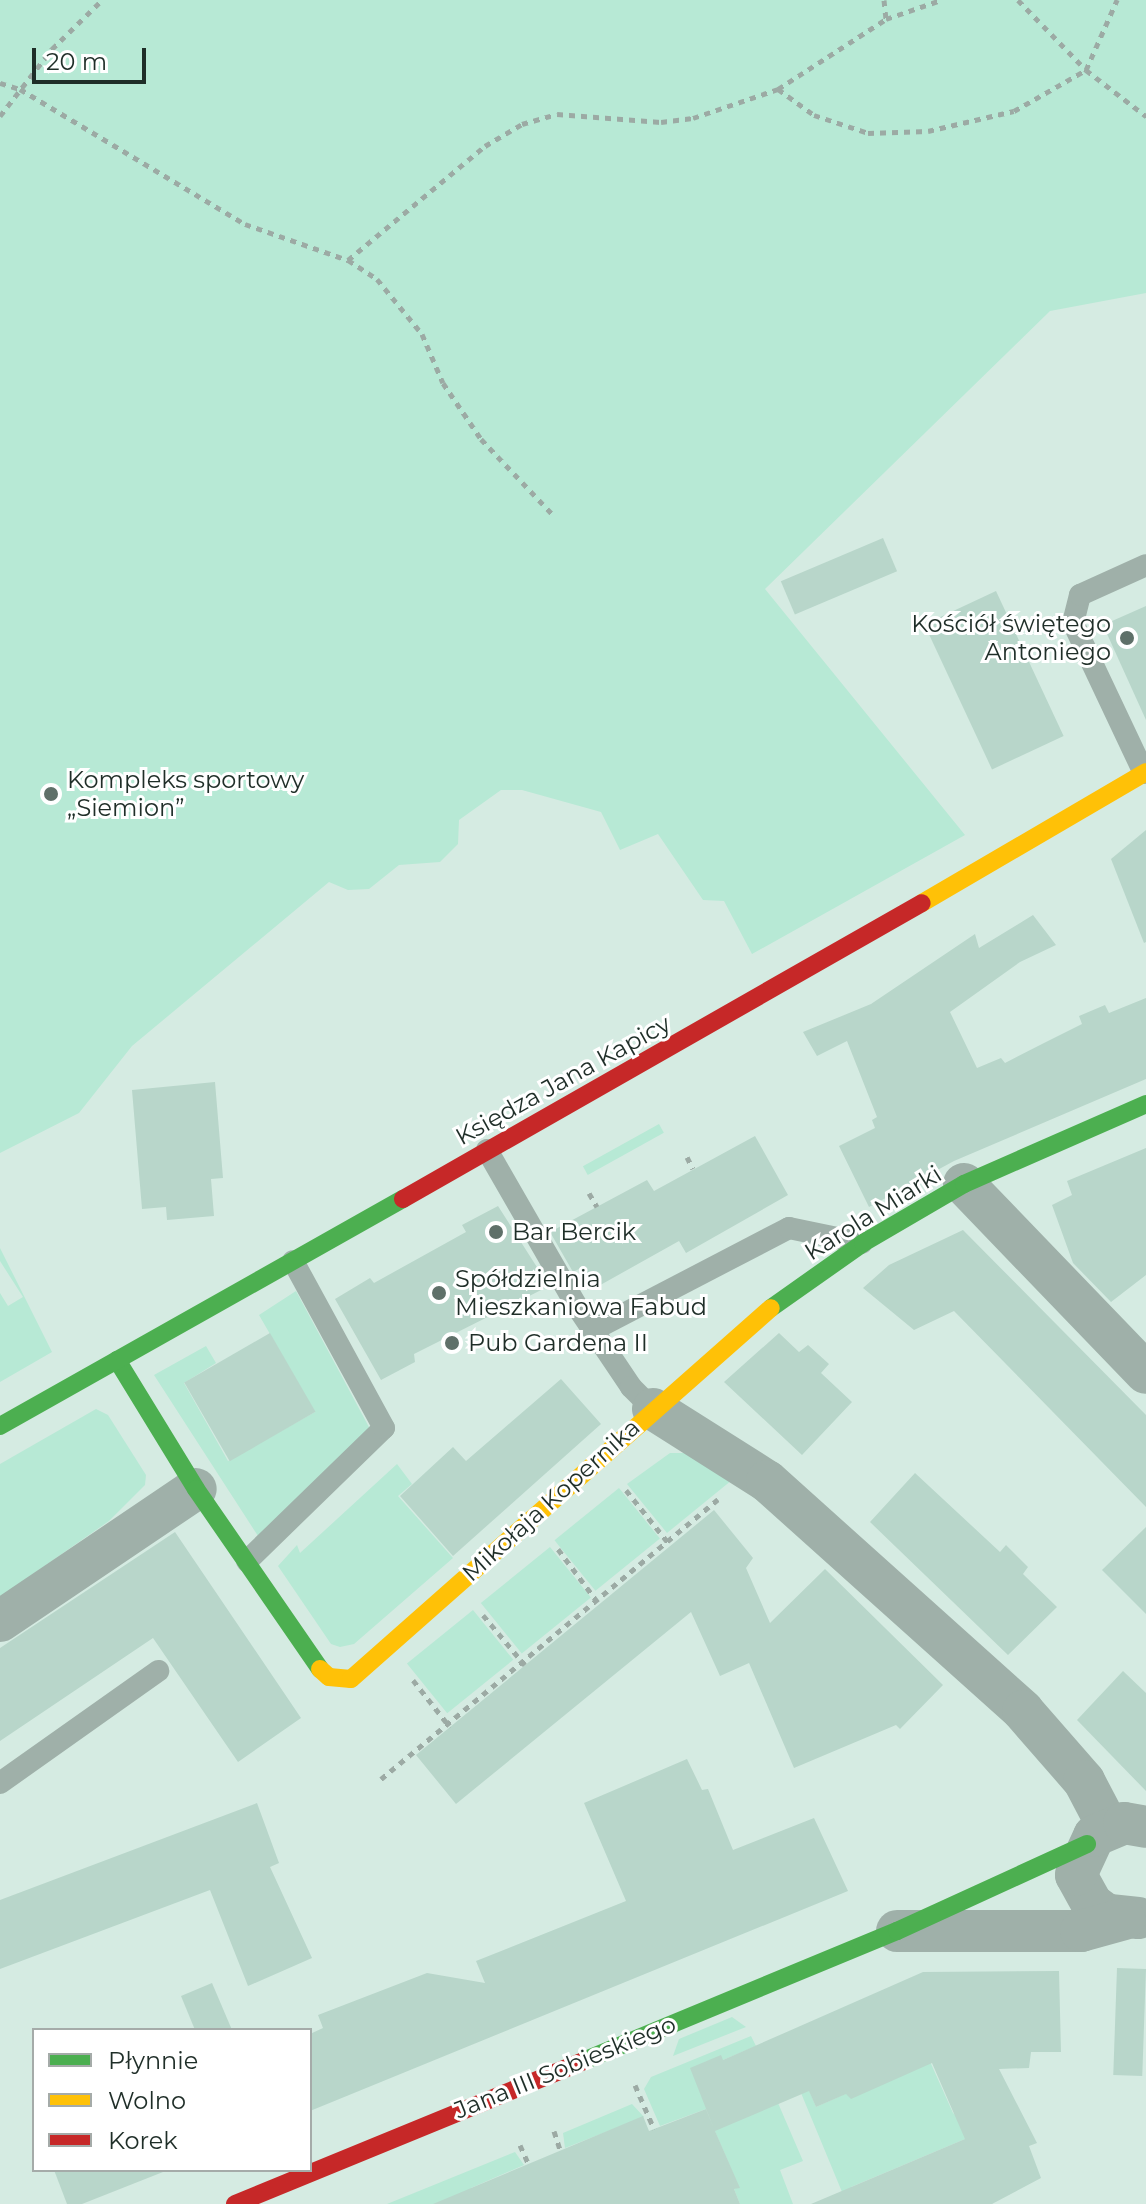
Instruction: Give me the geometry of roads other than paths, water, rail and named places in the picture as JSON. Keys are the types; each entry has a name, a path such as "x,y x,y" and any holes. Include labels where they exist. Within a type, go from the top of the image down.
{"street":[{"name":"Księdza Jana Kapicy","path":"0,1426 1145,772"},
{"name":"Karola Miarki","path":"653,1409 763,1314 863,1243 964,1184 1146,1104"},
{"path":"964,1184 1146,1373"},
{"name":"Mikołaja Kopernika","path":"117,1360 196,1489 319,1668 329,1677 351,1679 653,1409 767,1481 1023,1711 1126,1829"},
{"path":"0,1621 196,1489"},
{"path":"1126,1829 1076,1875 1082,1890 1107,1915 1135,1917"},
{"name":"Jana III Sobieskiego","path":"235,2204 897,1931 1126,1829"},
{"name":"Jana III Sobieskiego","path":"897,1931 1081,1931 1135,1917"}],"lane":[{"path":"1145,772 1073,623 1080,595 1146,565"},
{"path":"487,1150 593,1330 631,1387 653,1409"},
{"path":"593,1330 789,1228 863,1243"},
{"path":"247,1561 384,1428 293,1261"},
{"path":"0,1783 158,1671"}],"place":[{"name":"Kościół świętego Antoniego","path":"1127,638"},
{"name":"Kompleks sportowy „Siemion”","path":"51,794"},
{"name":"Bar Bercik","path":"496,1232"},
{"name":"Spółdzielnia Mieszkaniowa Fabud","path":"439,1293"},
{"name":"Pub Gardena II","path":"452,1343"}]}
